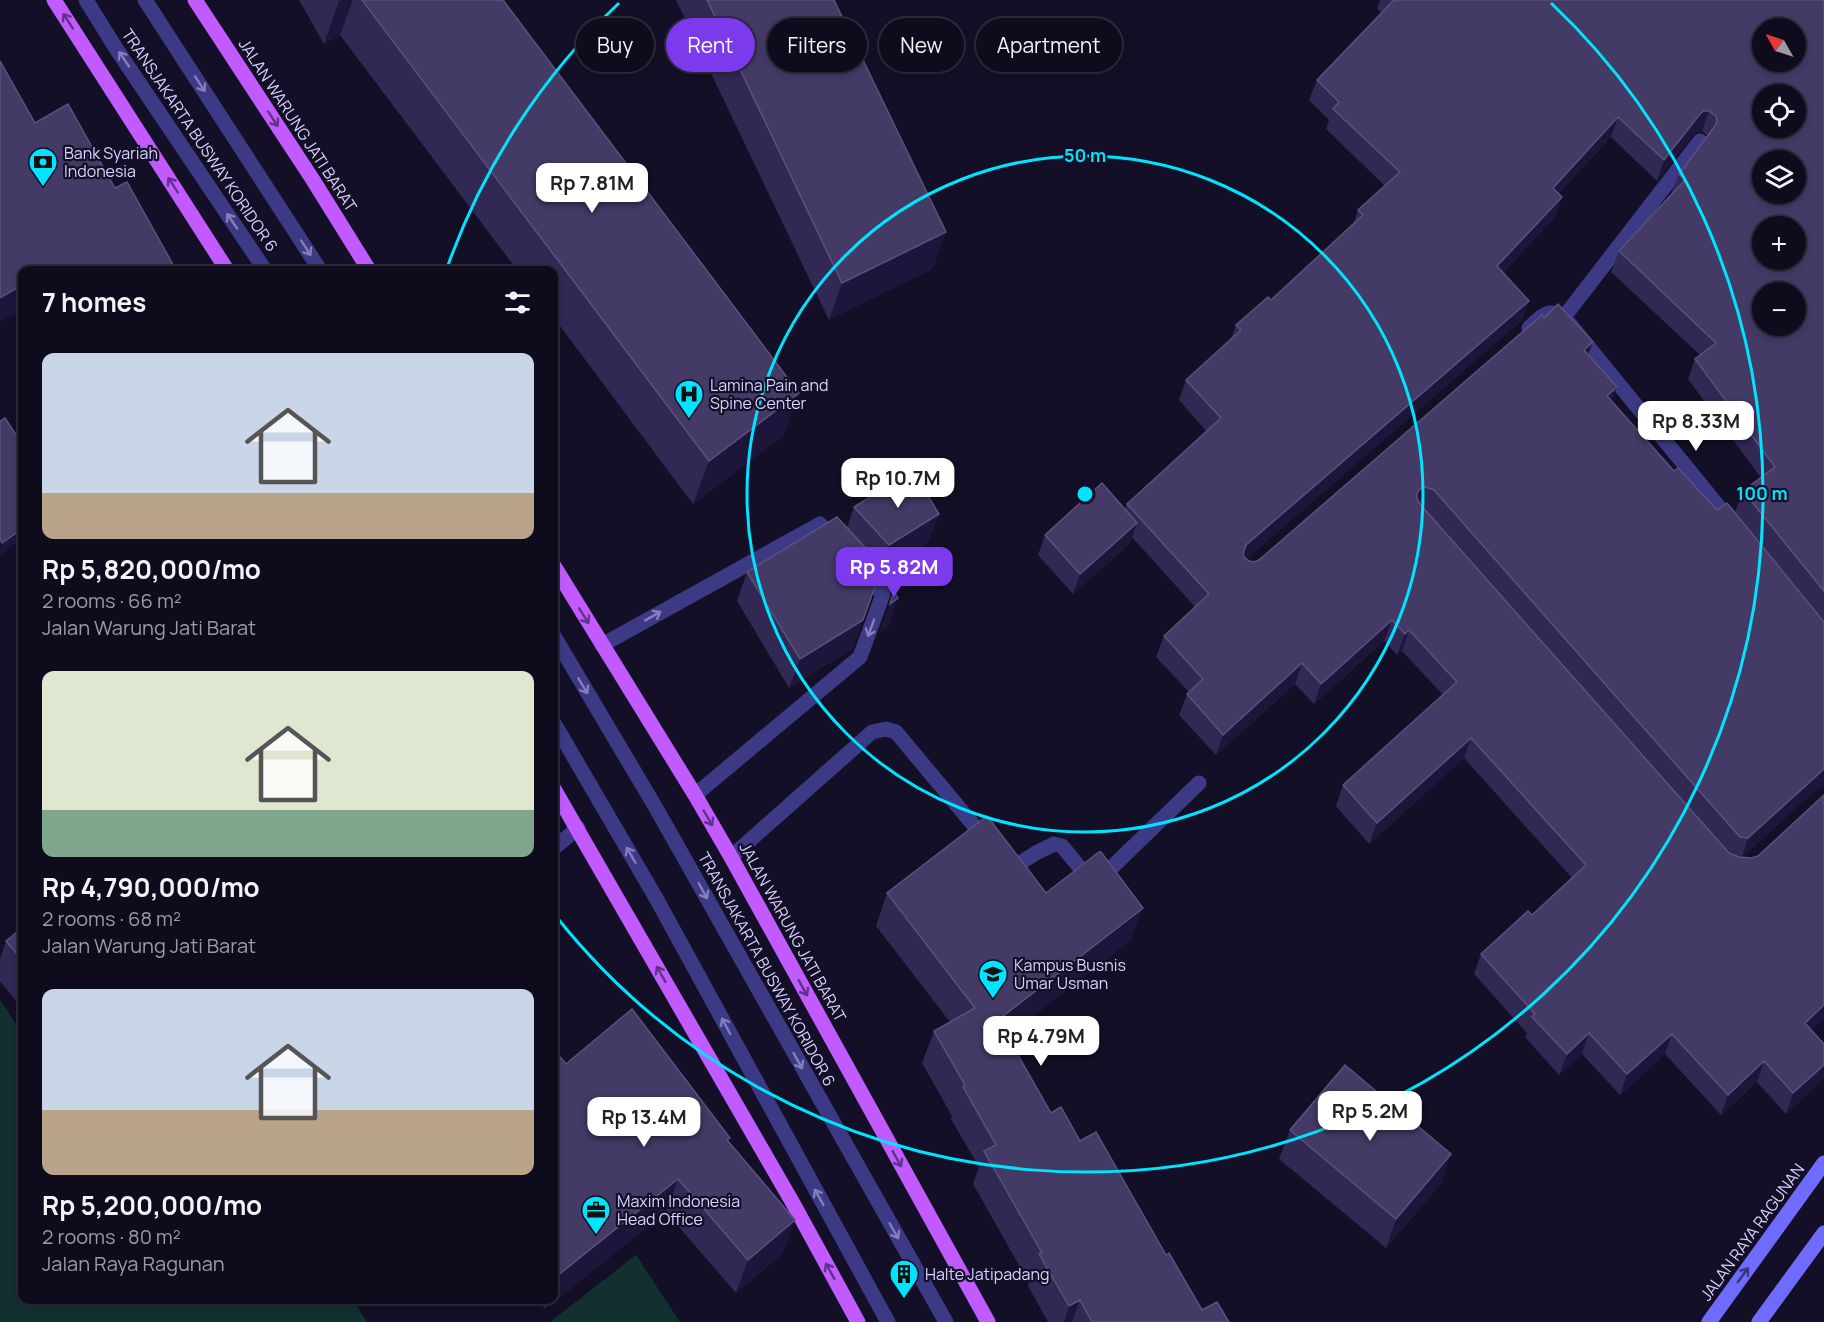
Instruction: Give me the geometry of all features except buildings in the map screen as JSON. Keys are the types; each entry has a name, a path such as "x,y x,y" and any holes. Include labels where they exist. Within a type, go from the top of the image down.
{"main road":[{"path":"54,0 224,266"},
{"name":"JALAN WARUNG JATI BARAT","path":"195,0 367,266"},
{"name":"JALAN WARUNG JATI BARAT","path":"558,573 731,857 988,1322"},
{"path":"558,796 794,1205 858,1322"},
{"name":"JALAN RAYA RAGUNAN","path":"1709,1322 1824,1164"},
{"path":"1759,1322 1824,1233"}],"street":[{"name":"TRANSJAKARTA BUSWAY KORIDOR 6","path":"86,0 262,266"},
{"name":"TRANSJAKARTA BUSWAY KORIDOR 6","path":"145,0 317,266"},
{"path":"1564,316 1700,141"},
{"path":"1519,336 1546,313 1556,312 1564,316 1742,536"},
{"path":"602,645 820,524 883,594 860,657 695,795"},
{"name":"TRANSJAKARTA BUSWAY KORIDOR 6","path":"558,643 656,808 946,1322"},
{"path":"731,857 872,732 886,729 896,732 1005,863 1017,865 1054,844 1062,846 1085,874 1096,875 1108,871 1199,783"},
{"path":"558,730 656,898 888,1322"},
{"path":"558,845 578,828"}],"green space":[{"path":"0,1000 18,1027 18,1304 355,1304 367,1322 0,1322"},
{"path":"636,1255 680,1322 550,1322"}],"place":[{"name":"Bank Syariah Indonesia","path":"43,188"},
{"name":"Lamina Pain and Spine Center","path":"689,420"},
{"name":"Kampus Busnis Umar Usman","path":"993,1000"},
{"name":"Maxim Indonesia Head Office","path":"596,1236"},
{"name":"Halte Jatipadang","path":"904,1300"}]}
